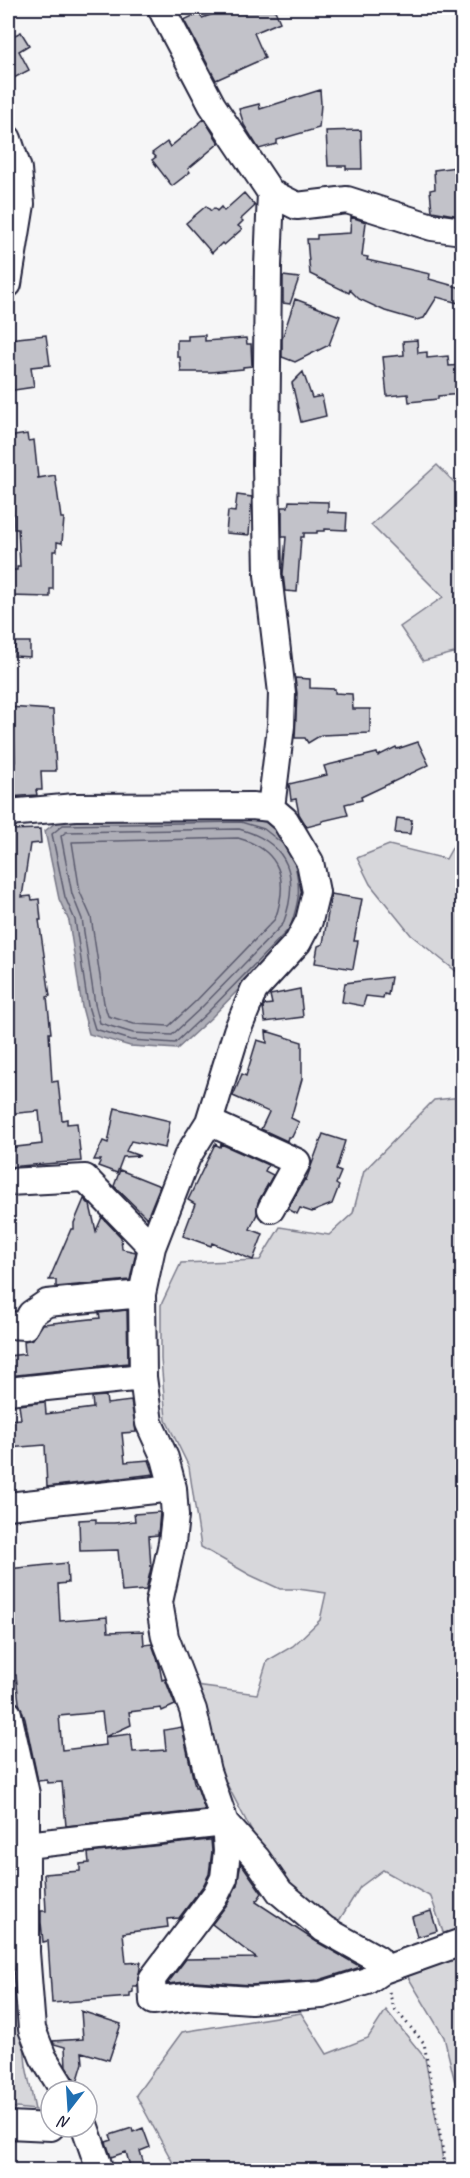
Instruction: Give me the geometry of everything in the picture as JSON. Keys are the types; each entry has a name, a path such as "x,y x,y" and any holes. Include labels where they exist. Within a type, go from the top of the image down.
{"street":[{"path":"161,8 212,105 271,193 297,206 347,200 432,227 462,231"},
{"path":"8,139 18,169 21,204 8,284"},
{"path":"271,193 268,218 266,452 268,575 282,693 271,808"},
{"path":"8,813 75,807 252,806 271,808 285,820 310,862 316,891 309,921 297,942 254,990 237,1031 209,1122 187,1157 152,1247 142,1294 143,1377 149,1423 165,1458 173,1488 175,1516 172,1543 159,1602 165,1637 193,1710 207,1771 225,1823 227,1851 224,1878 216,1894 152,1979 153,2001 194,1996 251,2000 322,1995 367,1981 383,1970 462,1942"},
{"path":"209,1122 297,1162 271,1209"},
{"path":"8,1182 85,1178 152,1247"},
{"path":"8,1325 25,1326 31,1314 47,1303 142,1294"},
{"path":"8,1391 143,1377"},
{"path":"8,1506 173,1488"},
{"path":"8,1714 26,1794 26,1952 32,2029 43,2057 57,2079"},
{"path":"26,1845 225,1823"},
{"path":"225,1823 257,1859 280,1892 324,1929 378,1959 383,1970"},
{"path":"8,2125 39,2126"},
{"path":"90,2139 100,2170"}],"path":[{"path":"383,1970 394,2008 424,2043 446,2170"}],"shaded area":[{"path":"437,465 462,490 462,651 423,661 400,627 443,597 371,525"},
{"path":"462,830 462,976 411,935 370,884 357,858 389,845 446,859"},
{"path":"462,1097 462,1931 444,1935 431,1897 383,1870 360,1887 335,1927 285,1883 251,1830 219,1769 195,1686 257,1694 267,1661 293,1646 320,1620 326,1593 280,1589 201,1547 189,1467 166,1420 161,1359 161,1305 181,1263 260,1260 280,1227 329,1235 353,1213 364,1171 434,1100"},
{"path":"462,1945 462,2111 444,2037 402,1967"},
{"path":"8,1956 16,1957 26,2066 35,2110 8,2107"},
{"path":"386,2010 425,2058 444,2170 173,2170 173,2163 136,2095 182,2032 301,2013 327,2054 368,2038"}],"water":[{"path":"242,815 267,823 288,841 306,885 295,931 212,1017 177,1049 130,1046 89,1034 82,1007 69,921 59,899 45,831 60,819"}],"building":[{"path":"230,8 274,8 280,22 254,33 265,58 216,80 184,20 199,13 202,18"},
{"path":"8,30 11,37 21,32 29,45 19,51 29,70 12,79 8,71"},
{"path":"320,90 319,128 277,140 277,144 259,149 244,125 239,109 259,104 260,109"},
{"path":"204,119 219,143 188,169 190,172 172,186 152,160 156,157 152,153 167,142 170,147"},
{"path":"361,130 362,169 328,166 326,131"},
{"path":"456,167 460,216 432,211 430,190 435,189 434,170"},
{"path":"244,193 255,206 241,219 243,221 238,226 242,229 212,253 186,223 206,206 211,211 214,208 217,211 221,207 224,211"},
{"path":"351,217 366,222 362,256 368,257 367,260 430,274 429,279 462,288 462,304 437,297 424,318 416,320 385,311 359,299 350,290 349,293 310,274 307,239 317,239 317,235 350,233"},
{"path":"283,276 299,278 290,304 283,303"},
{"path":"295,299 340,316 329,345 295,362 282,357 282,339"},
{"path":"46,335 50,365 31,367 34,387 8,391 8,339"},
{"path":"205,335 205,341 246,338 247,344 251,344 252,366 211,372 181,372 180,357 177,357 177,340 188,340 188,336"},
{"path":"417,340 418,353 427,352 427,358 448,356 449,366 462,365 462,394 409,402 408,394 387,396 383,357 404,355 403,341"},
{"path":"303,372 312,398 322,396 326,416 301,422 292,383"},
{"path":"27,434 28,441 34,440 38,478 55,475 61,518 64,518 62,543 57,542 57,551 53,551 53,589 50,589 50,597 8,596 8,570 17,570 17,567 20,567 18,529 14,529 13,505 8,505 8,437"},
{"path":"237,495 252,497 249,535 226,533 228,511 235,512"},
{"path":"289,501 328,502 328,512 347,513 346,530 325,529 317,533 304,533 304,537 301,537 297,592 285,591 283,574 286,537 282,537 282,507 288,507"},
{"path":"15,642 30,642 30,657 14,656"},
{"path":"295,678 310,679 310,688 335,689 335,693 352,694 353,709 370,709 370,733 321,735 308,743 305,738 295,738 297,693"},
{"path":"8,707 53,710 56,771 41,771 42,790 36,790 37,795 8,797 8,764 15,762 14,732 8,732"},
{"path":"418,742 429,765 361,797 362,800 345,804 348,815 307,827 299,814 296,799 291,800 289,784 327,775 324,766 377,753 378,756 396,747 397,749"},
{"path":"397,818 412,820 410,834 395,833"},
{"path":"40,829 41,843 30,844 22,897 31,896 32,900 39,899 41,920 39,920 50,996 47,997 51,1033 49,1033 52,1082 58,1081 62,1120 67,1119 67,1124 77,1123 81,1161 8,1167 8,1148 42,1144 39,1111 8,1114 8,1051 12,1051 8,1018 8,830"},
{"path":"331,894 362,899 354,941 358,941 353,969 315,963 318,946 323,944"},
{"path":"391,977 388,995 384,994 383,998 366,996 363,1006 342,1002 345,983"},
{"path":"300,989 303,1017 265,1022 263,1007 272,1004 270,995"},
{"path":"266,1031 302,1042 302,1079 291,1118 299,1122 292,1137 288,1137 287,1141 261,1129 269,1112 233,1096 242,1074 246,1076 257,1040 267,1043"},
{"path":"115,1108 170,1121 165,1148 131,1141 126,1151 140,1156 123,1157 117,1173 98,1166 101,1160 94,1160 103,1141 108,1143"},
{"path":"323,1134 345,1141 336,1170 341,1172 336,1184 339,1186 332,1204 312,1212 300,1208 297,1214 288,1209 306,1180"},
{"path":"215,1144 220,1147 221,1144 268,1165 265,1171 273,1175 258,1202 257,1214 250,1229 263,1234 253,1260 212,1243 211,1246 183,1236 195,1204 188,1200"},
{"path":"120,1170 160,1186 147,1218 114,1186"},
{"path":"84,1199 90,1205 96,1231 102,1217 121,1237 122,1249 136,1252 130,1280 56,1287 56,1280 49,1280 71,1229 74,1229 74,1223"},
{"path":"127,1310 128,1363 8,1376 8,1356 25,1354 24,1341 33,1339 43,1324 100,1318 99,1313"},
{"path":"106,1396 107,1404 131,1401 136,1432 122,1433 125,1462 149,1460 154,1474 47,1487 45,1445 8,1448 8,1420 21,1419 19,1405 45,1402 46,1414 93,1408 92,1397"},
{"path":"160,1512 158,1535 149,1536 151,1568 146,1590 122,1592 118,1550 80,1551 79,1520 96,1519 96,1523 135,1521 134,1514"},
{"path":"67,1563 68,1583 58,1584 60,1621 107,1617 108,1632 143,1631 144,1645 152,1644 162,1680 165,1679 175,1705 162,1711 161,1708 129,1712 131,1725 105,1737 131,1734 133,1752 166,1750 164,1730 182,1727 195,1787 197,1787 205,1810 66,1826 62,1782 38,1781 25,1719 19,1703 16,1675 8,1676 8,1569","holes":["102,1712 106,1745 62,1750 59,1716"]},
{"path":"211,1840 209,1874 203,1886 179,1918 167,1919 168,1927 123,1933 126,1963 141,1962 137,1986 133,1986 130,1997 52,2003 48,1941 43,1942 41,1922 41,1911 46,1911 44,1874 80,1871 80,1864 89,1863 88,1853"},
{"path":"241,1863 262,1893 256,1902 317,1942 361,1967 319,1980 251,1985 195,1981 167,1984 186,1959 256,1958 212,1924 228,1903 237,1885"},
{"path":"431,1911 437,1931 417,1937 412,1917"},
{"path":"81,2011 121,2024 109,2060 82,2052 83,2063 78,2079 74,2079 66,2066 65,2047 54,2044 53,2041 83,2039"},
{"path":"132,2128 133,2132 143,2128 150,2147 140,2151 145,2168 137,2170 131,2170 126,2152 111,2157 106,2142 112,2140 110,2135"}]}
